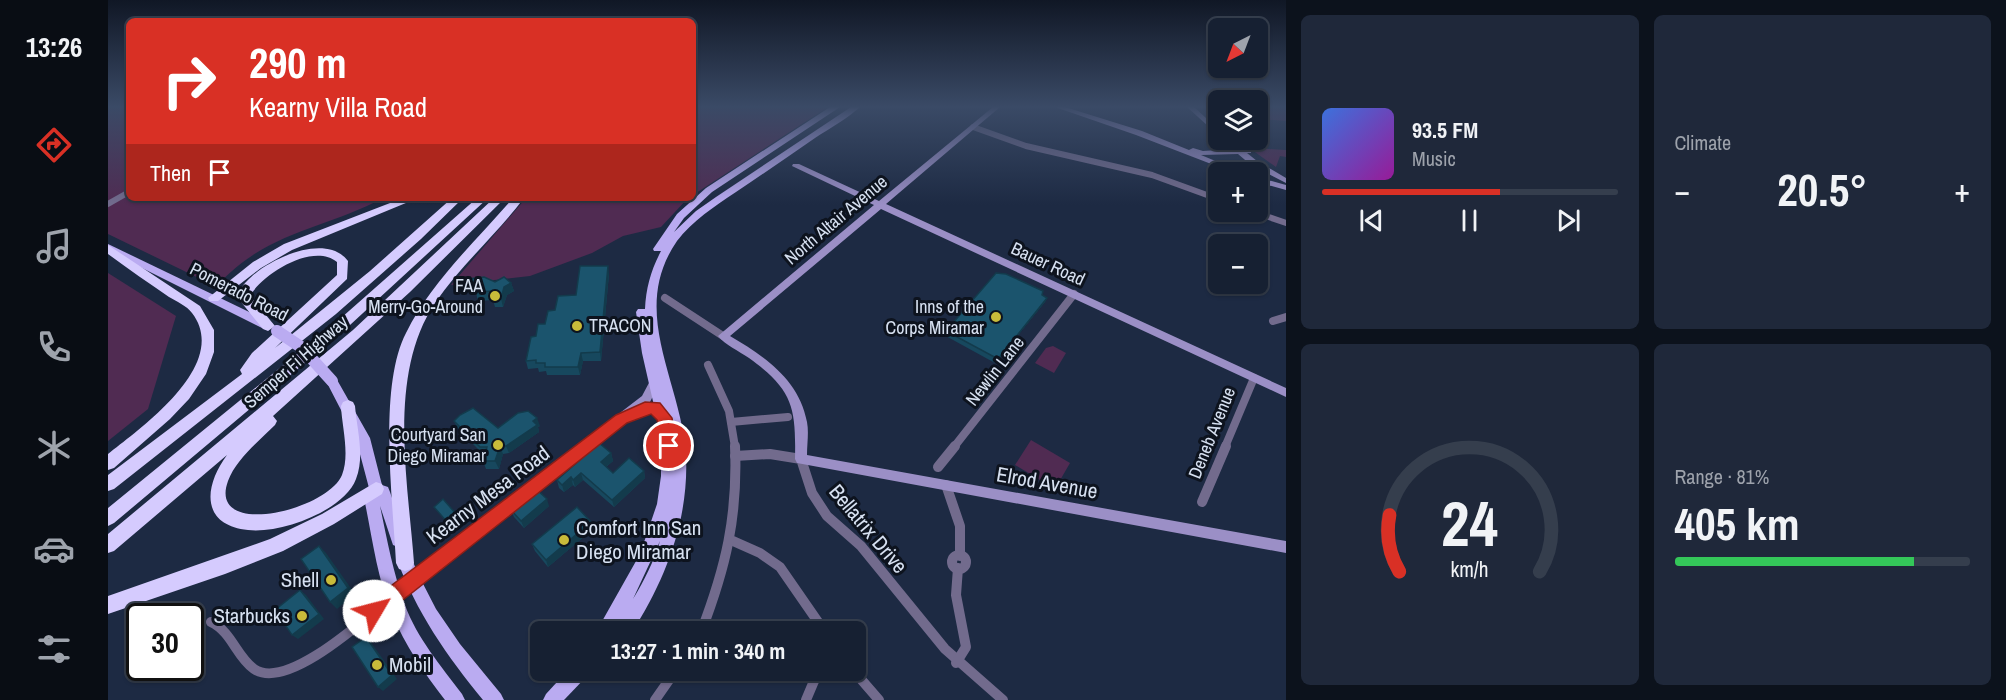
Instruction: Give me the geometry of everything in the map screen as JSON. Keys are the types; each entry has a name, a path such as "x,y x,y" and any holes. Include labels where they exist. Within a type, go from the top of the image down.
{"highway":[{"path":"214,298 257,265 288,247 405,201"},
{"name":"Semper Fi Highway","path":"108,484 238,384 394,258 455,201"},
{"path":"108,508 316,340 472,201"},
{"path":"108,518 331,335 406,270 480,201"},
{"name":"Semper Fi Highway","path":"108,545 348,344 428,271 497,201"},
{"path":"405,562 397,425 400,375 411,335 431,300 516,201"},
{"path":"108,248 196,309 210,334 208,350 200,374 180,400 108,463"},
{"path":"238,384 257,357 343,276 345,267 343,260 332,254 307,252 275,265 245,288 243,297 246,304 272,328"},
{"path":"348,344 229,464 220,479 217,499 221,509 239,523 264,524 290,517 339,493 348,481 352,468 348,406"},
{"path":"108,605 147,588 263,551 376,489"}],"main road":[{"path":"611,621 641,572 661,519 669,459 664,418 644,338 643,301 650,268 672,227 709,190 787,140"},
{"path":"629,621 645,595 664,554 679,487 676,430 652,336 651,298 658,268 678,235 702,211 808,140"},
{"name":"Pomerado Road","path":"108,248 214,298 272,328 301,347 332,381 348,406 363,438 376,489"},
{"path":"456,700 426,661 393,596 371,498 376,489 383,492 412,581 449,645 495,700"},
{"path":"552,700 570,681"}],"street":[{"name":"North Altair Avenue","path":"723,336 958,140"},
{"path":"1008,140 1026,146 1152,175 1208,195"},
{"path":"1155,140 1212,162"},
{"path":"1160,140 1203,153 1248,152"},
{"path":"1246,150 1286,174"},
{"path":"1238,152 1286,181"},
{"name":"Bauer Road","path":"796,166 1286,393"},
{"path":"1268,182 1286,188"},
{"path":"108,204 126,194"},
{"path":"1268,217 1286,223"},
{"name":"Newlin Lane","path":"938,467 994,399 1074,294"},
{"name":"Bellatrix Drive","path":"665,298 766,365 787,387 801,419 801,459 806,481 815,499 833,522 850,534 864,550 956,663 998,699"},
{"path":"1273,321 1286,317"},
{"path":"705,621 721,582 733,541 738,501 731,422 708,365"},
{"name":"Deneb Avenue","path":"1202,502 1254,378"},
{"name":"Kearny Mesa Road","path":"211,622 222,626 245,662 258,671 274,675 305,662 646,399 655,382"},
{"name":"Kearny Mesa Road","path":"621,419 650,407 660,411 664,418"},
{"path":"731,422 788,417"},
{"path":"735,456 770,454 801,459"},
{"name":"Elrod Avenue","path":"801,459 1286,547"},
{"path":"946,485 948,500 962,526 963,540 960,556 954,555 951,559 958,568 956,595 966,647 956,663"},
{"path":"733,541 760,553 780,567 817,621"},
{"path":"655,700 668,681"},
{"path":"806,700 814,681"},
{"path":"863,681 879,700"}],"shaded area":[{"path":"108,140 126,140 126,201 376,201 296,233 255,253 236,267 218,285 213,285 108,234"},
{"path":"696,140 778,140 696,193"},
{"path":"1252,150 1286,150 1286,157 1280,156 1276,167"},
{"path":"523,201 685,201 661,227 623,236 592,253 530,276 451,285"},
{"path":"108,273 176,316 148,409 108,441"},
{"path":"1053,346 1066,353 1054,373 1035,363 1046,348"},
{"path":"1031,440 1070,463 1055,489 1015,465"}],"building":[{"name":"TRACON","path":"580,266 608,266 600,352 581,353 578,367 545,367 545,363 536,363 536,360 526,361 531,337 536,336 538,324 545,324 548,311 555,310 558,296 576,295"},
{"name":"Inns of the Corps Miramar","path":"996,273 1006,274 1043,291 1042,295 1047,298 998,359 946,331"},
{"path":"484,277 495,282 504,277 511,283 504,287 501,299 492,299 494,291 475,292 477,284 466,284 468,279"},
{"name":"Courtyard San Diego Miramar","path":"473,408 498,428 518,413 528,411 537,418 533,421 537,425 506,446 500,446 495,461 483,461 487,447 480,447 454,421"},
{"path":"599,443 611,453 601,462 613,473 629,458 644,471 612,500 581,473 573,480 571,477 562,485 557,480"},
{"path":"537,490 547,499 521,521 511,510"},
{"path":"443,499 457,515 448,523 434,507"},
{"name":"Comfort Inn San Diego Miramar","path":"577,507 591,522 546,560 532,544"},
{"name":"Shell","path":"319,546 348,588 330,602 301,559"},
{"name":"Starbucks","path":"300,590 319,614 292,635 275,610"},
{"name":"Mobil","path":"366,637 392,675 378,687 352,647"}],"place":[{"name":"FAA Merry-Go-Around","path":"495,296"},
{"name":"Inns of the Corps Miramar","path":"996,317"},
{"name":"TRACON","path":"577,326"},
{"name":"Courtyard San Diego Miramar","path":"498,445"},
{"name":"Comfort Inn San Diego Miramar","path":"564,540"},
{"name":"Shell","path":"331,580"},
{"name":"Starbucks","path":"302,616"},
{"name":"Mobil","path":"377,665"}],"route":[{"path":"374,611 621,419 645,408 655,408 664,418 669,446"}]}
